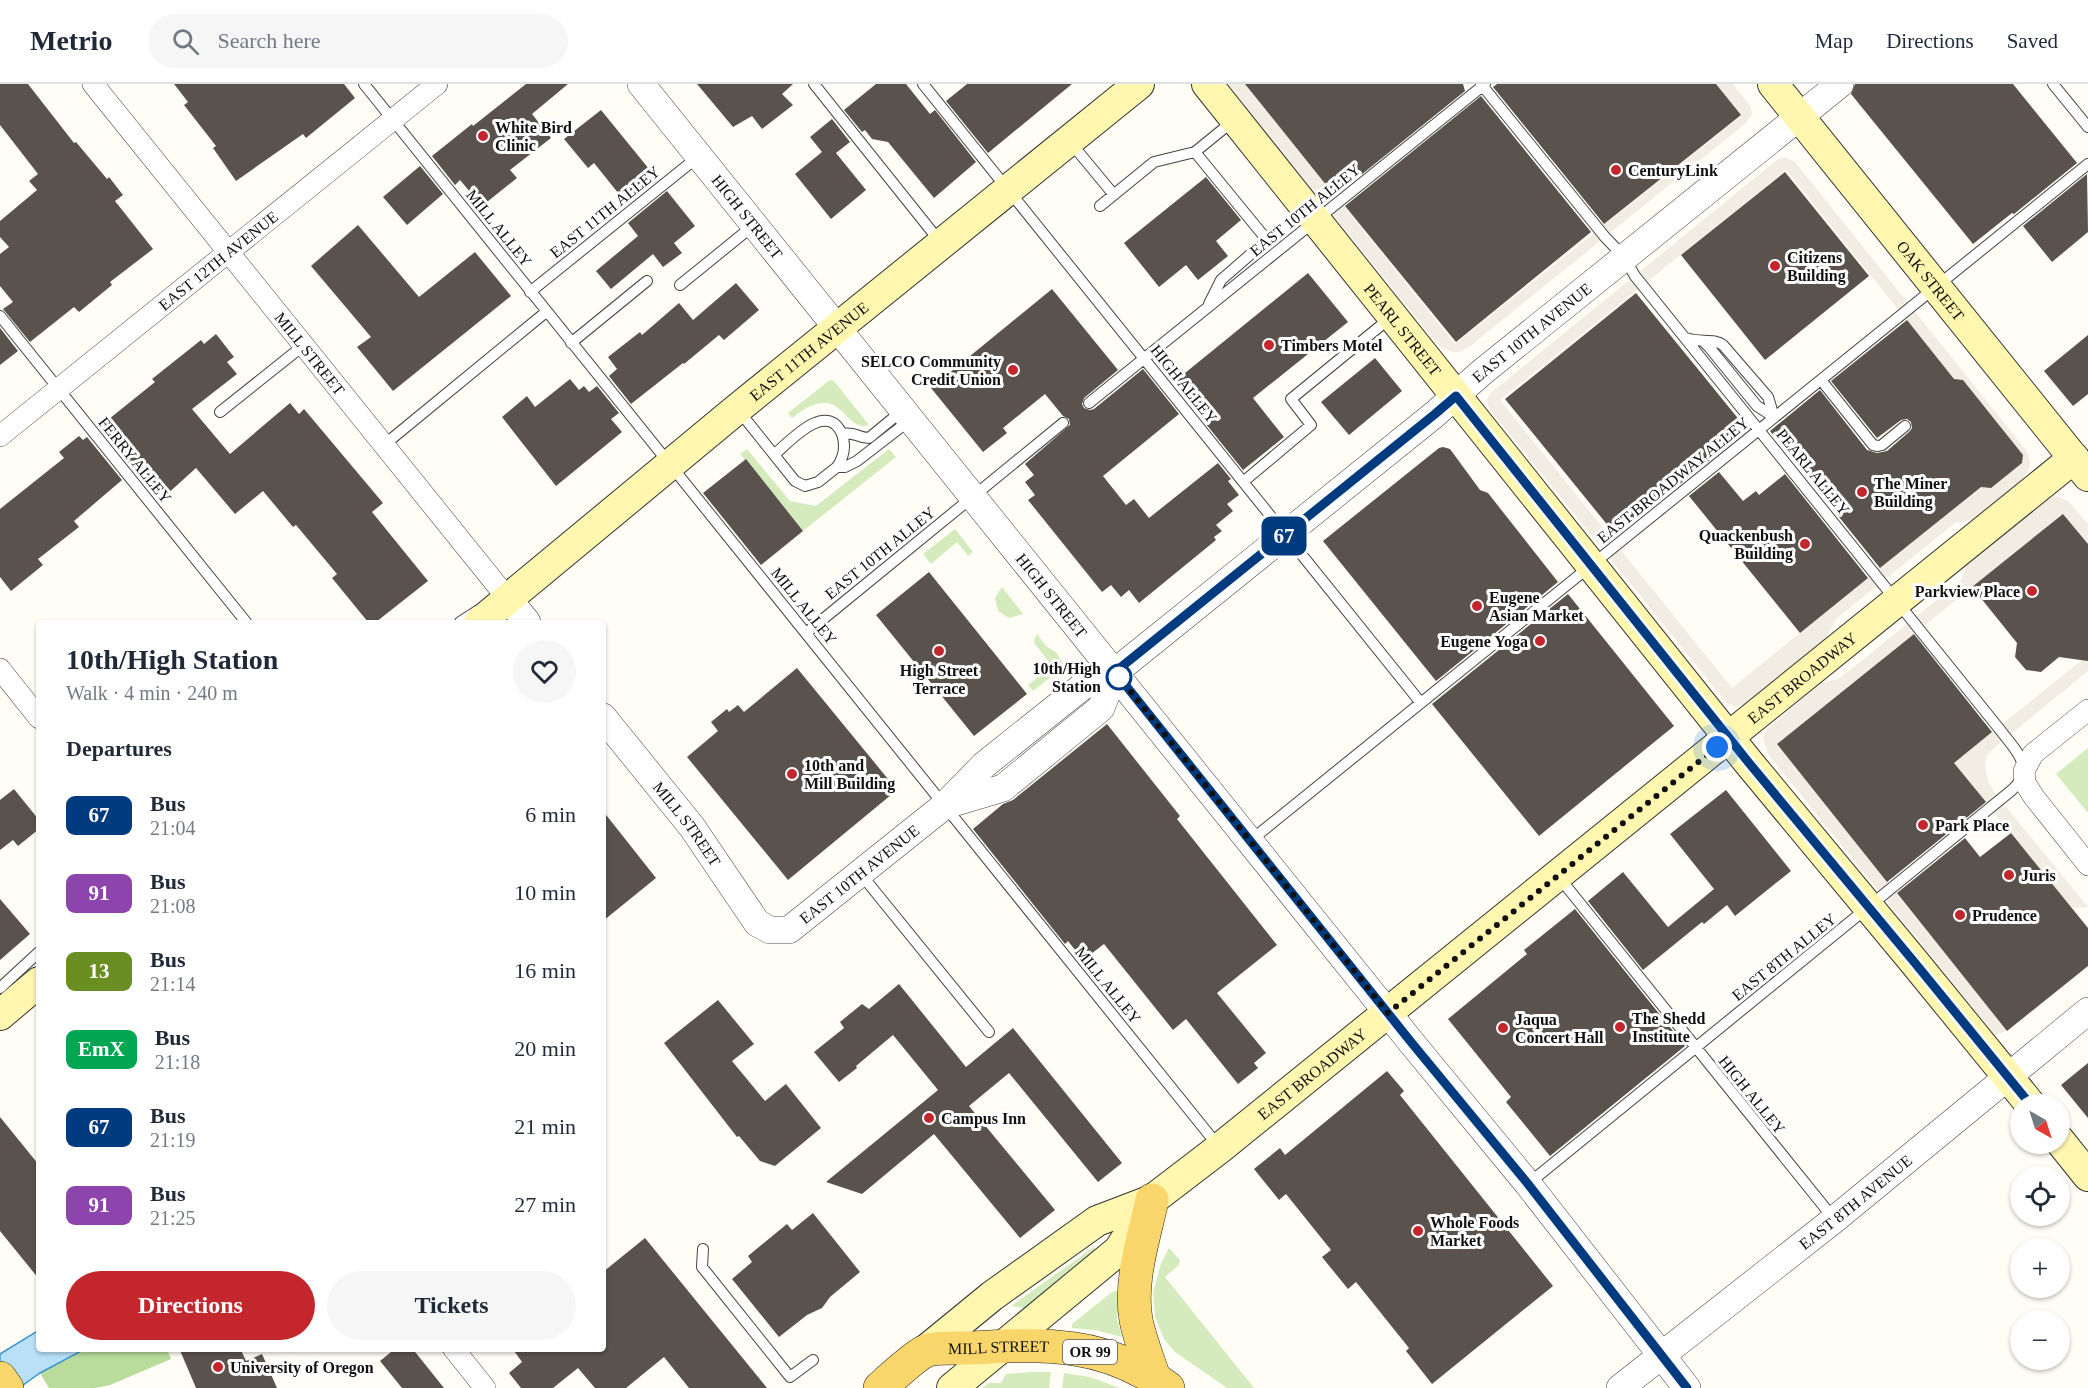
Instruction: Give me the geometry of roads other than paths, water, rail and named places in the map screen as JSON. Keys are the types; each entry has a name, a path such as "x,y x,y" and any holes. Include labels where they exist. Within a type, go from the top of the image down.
{"main road":[{"name":"EAST 11TH AVENUE","path":"482,620 737,409 1139,84"},
{"name":"PEARL STREET","path":"1207,84 1728,737 2022,1094"},
{"name":"OAK STREET","path":"1773,84 1936,287 2083,461"},
{"name":"EAST BROADWAY","path":"880,1388 992,1296 1097,1221 1152,1200 1220,1148 1897,601 2083,461"},
{"path":"0,1015 36,985"},
{"path":"2070,1154 2088,1176"},
{"name":"EAST BROADWAY","path":"952,1388 1119,1250 1152,1200"},
{"path":"1152,1200 1135,1296 1136,1319 1161,1383"},
{"name":"MILL STREET","path":"926,1350 1031,1344 1071,1347 1116,1359 1161,1383"},
{"path":"0,1378 7,1388"}],"street":[{"name":"MILL STREET","path":"93,84 525,620"},
{"name":"EAST 12TH AVENUE","path":"0,436 437,84"},
{"name":"HIGH STREET","path":"642,84 1528,1184 1687,1388"},
{"name":"EAST 10TH AVENUE","path":"774,934 860,873 944,806 984,765 1083,686 1115,672 1840,84"},
{"path":"0,669 36,714"},
{"path":"2088,710 2033,754 2024,771 2025,783 2034,797 2088,865"},
{"name":"MILL STREET","path":"606,721 692,827 741,901 774,934"},
{"name":"EAST 8TH AVENUE","path":"1620,1388 1834,1219 2088,1011"},
{"path":"456,1352 485,1388"}],"lane":[{"name":"MILL ALLEY","path":"364,84 1220,1148"},
{"path":"814,84 941,244"},
{"name":"HIGH ALLEY","path":"923,84 1421,703"},
{"path":"2053,84 2088,127"},
{"name":"EAST 10TH ALLEY","path":"1089,403 1483,85"},
{"name":"PEARL ALLEY","path":"1483,85 1605,237 1624,257 1635,276 2018,753 2024,771"},
{"path":"1100,206 1154,162 1195,152 1235,119"},
{"path":"1069,140 1114,195"},
{"path":"1195,152 1267,240 1221,280 1208,307"},
{"name":"EAST 11TH ALLEY","path":"530,292 700,156"},
{"name":"EAST BROADWAY ALLEY","path":"1250,841 2088,164"},
{"path":"680,285 754,225"},
{"path":"571,343 647,281"},
{"path":"384,445 546,312"},
{"name":"FERRY ALLEY","path":"0,316 244,620"},
{"path":"1243,482 1311,425 1291,399 1392,316"},
{"path":"1684,336 1704,342 1717,341 1723,345 1768,397 1774,417"},
{"path":"220,411 304,345"},
{"path":"1821,380 1874,445 1882,445 1905,426"},
{"path":"737,409 795,481 805,486 818,482 837,467 844,453 844,440 835,423 822,420 801,432 775,454"},
{"path":"842,434 853,432 863,438 869,438 907,415"},
{"path":"837,467 845,467 857,462 907,415"},
{"name":"EAST 10TH ALLEY","path":"806,633 1063,423"},
{"path":"462,620 470,614 508,599"},
{"name":"EAST 8TH ALLEY","path":"1528,1184 1870,908 2012,790 2020,782 2024,771"},
{"path":"860,873 988,1032"},
{"name":"HIGH ALLEY","path":"1557,876 1834,1219"},
{"path":"0,988 36,955"},
{"path":"704,1249 702,1267 790,1377 813,1360"}],"water":[{"path":"36,1332 36,1352 79,1352 40,1373 19,1388 0,1388 0,1354"}],"place":[{"name":"White Bird Clinic","path":"483,136"},
{"name":"CenturyLink","path":"1616,170"},
{"name":"Citizens Building","path":"1775,266"},
{"name":"Timbers Motel","path":"1269,345"},
{"name":"SELCO Community Credit Union","path":"1013,370"},
{"name":"The Miner Building","path":"1862,492"},
{"name":"Quackenbush Building","path":"1805,544"},
{"name":"Parkview Place","path":"2032,591"},
{"name":"Eugene Asian Market","path":"1477,606"},
{"name":"Eugene Yoga","path":"1540,641"},
{"name":"High Street Terrace","path":"939,651"},
{"name":"10th/High Station","path":"1119,677"},
{"name":"10th and Mill Building","path":"792,774"},
{"name":"Park Place","path":"1923,825"},
{"name":"Juris","path":"2009,875"},
{"name":"Prudence","path":"1960,915"},
{"name":"The Shedd Institute","path":"1620,1027"},
{"name":"Jaqua Concert Hall","path":"1503,1028"},
{"name":"Campus Inn","path":"929,1118"},
{"name":"Whole Foods Market","path":"1418,1231"},
{"name":"University of Oregon","path":"218,1367"}]}
